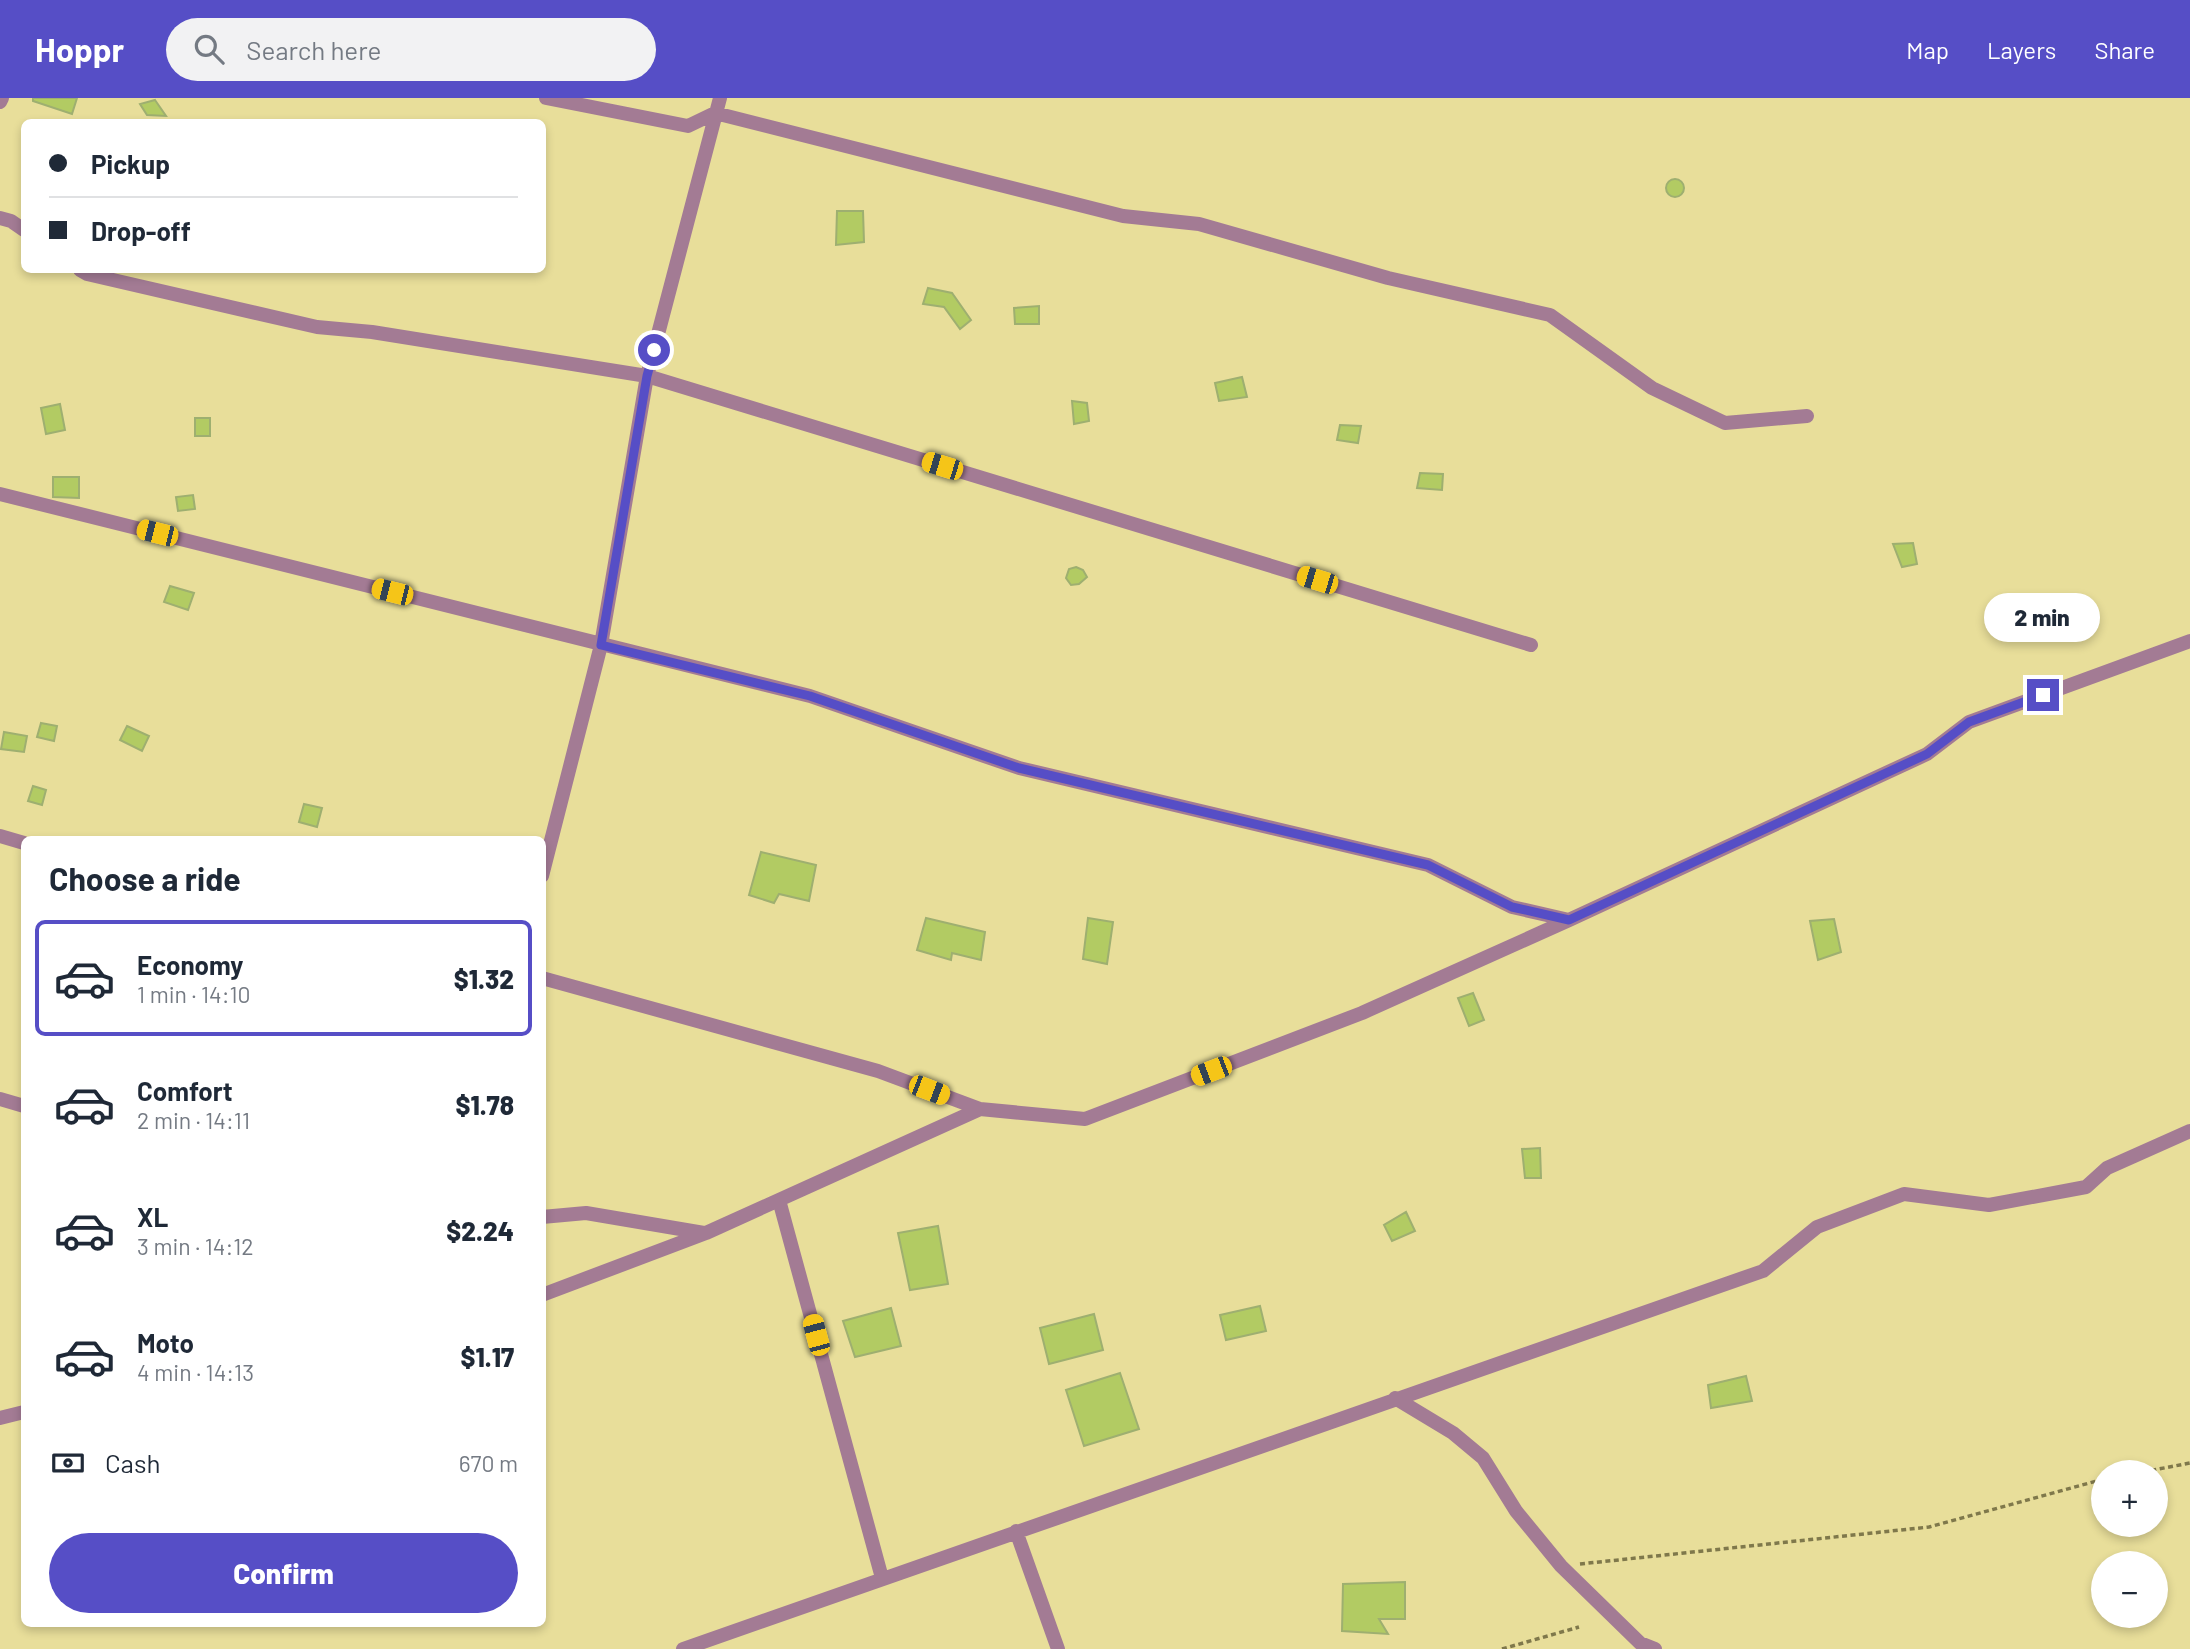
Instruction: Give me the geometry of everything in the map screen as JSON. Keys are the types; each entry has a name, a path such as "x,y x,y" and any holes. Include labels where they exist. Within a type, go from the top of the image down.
{"street":[{"path":"546,98 688,126 715,113 1123,216 1199,224 1388,278 1550,315 1652,388 1725,423 1807,416"},
{"path":"546,860 601,645 647,376 720,98"},
{"path":"0,218 21,228"},
{"path":"85,273 317,327 372,332 647,376 1531,645"},
{"path":"0,494 810,696 1019,768 1428,865 1512,907 1569,920"},
{"path":"546,979 878,1071 980,1110 1085,1119 1362,1013 1927,754 1969,722 2190,641"},
{"path":"0,836 21,842"},
{"path":"0,1099 21,1105"},
{"path":"546,1293 706,1233 980,1110"},
{"path":"683,1649 1762,1270 1817,1227 1904,1194 1989,1205 2086,1187 2107,1168 2190,1131"},
{"path":"779,1200 882,1578"},
{"path":"546,1217 586,1213 706,1233"},
{"path":"1395,1398 1453,1433 1483,1458 1516,1511 1561,1566 1640,1643 1655,1649"},
{"path":"0,1418 21,1413"},
{"path":"1016,1531 1058,1649"}],"path":[{"path":"2168,1467 2190,1463"},
{"path":"1561,1566 1929,1527 2091,1483"},
{"path":"1502,1649 1579,1627"}],"building":[{"path":"33,98 77,98 72,114 33,101"},
{"path":"155,100 166,116 147,115 140,104"},
{"path":"1675,179 1681,182 1684,188 1681,194 1675,197 1669,194 1666,188 1669,182"},
{"path":"837,211 863,211 864,242 836,245"},
{"path":"928,288 952,293 971,320 960,329 944,307 923,304"},
{"path":"1039,306 1039,324 1015,324 1014,308"},
{"path":"1242,377 1247,397 1219,401 1215,383"},
{"path":"1072,401 1087,403 1089,421 1074,424"},
{"path":"60,404 65,430 46,434 41,408"},
{"path":"195,418 210,418 210,436 195,436"},
{"path":"1340,425 1361,426 1358,443 1337,440"},
{"path":"1420,473 1443,474 1442,490 1417,488"},
{"path":"53,477 79,477 79,498 53,497"},
{"path":"193,495 195,509 178,511 176,497"},
{"path":"1913,543 1917,564 1902,567 1893,544"},
{"path":"1076,567 1083,570 1087,577 1079,584 1071,585 1066,578 1069,569"},
{"path":"170,586 194,593 188,610 164,602"},
{"path":"41,723 57,726 54,741 37,737"},
{"path":"127,726 149,736 142,751 120,740"},
{"path":"4,732 27,736 24,752 1,749"},
{"path":"33,786 46,790 42,805 28,801"},
{"path":"304,804 322,808 317,827 299,822"},
{"path":"761,852 816,865 809,901 779,894 774,903 749,895"},
{"path":"926,918 985,932 981,960 952,953 951,960 917,950"},
{"path":"1088,918 1113,922 1107,964 1083,959"},
{"path":"1834,919 1841,952 1818,960 1810,921"},
{"path":"1473,993 1484,1020 1469,1026 1458,998"},
{"path":"1540,1148 1541,1178 1525,1178 1522,1149"},
{"path":"1406,1212 1415,1231 1392,1241 1384,1225"},
{"path":"938,1226 948,1284 910,1290 898,1233"},
{"path":"1260,1306 1266,1331 1226,1340 1220,1315"},
{"path":"891,1308 901,1346 855,1357 843,1321"},
{"path":"1094,1314 1103,1350 1049,1364 1040,1328"},
{"path":"1120,1373 1139,1429 1084,1446 1066,1390"},
{"path":"1746,1376 1752,1401 1711,1408 1708,1385"},
{"path":"1405,1582 1405,1619 1379,1619 1388,1634 1342,1631 1343,1584"}],"route":[{"path":"654,350 647,376 601,645 810,696 1019,768 1428,865 1512,907 1569,920 1927,754 1969,722 2043,695"}]}
